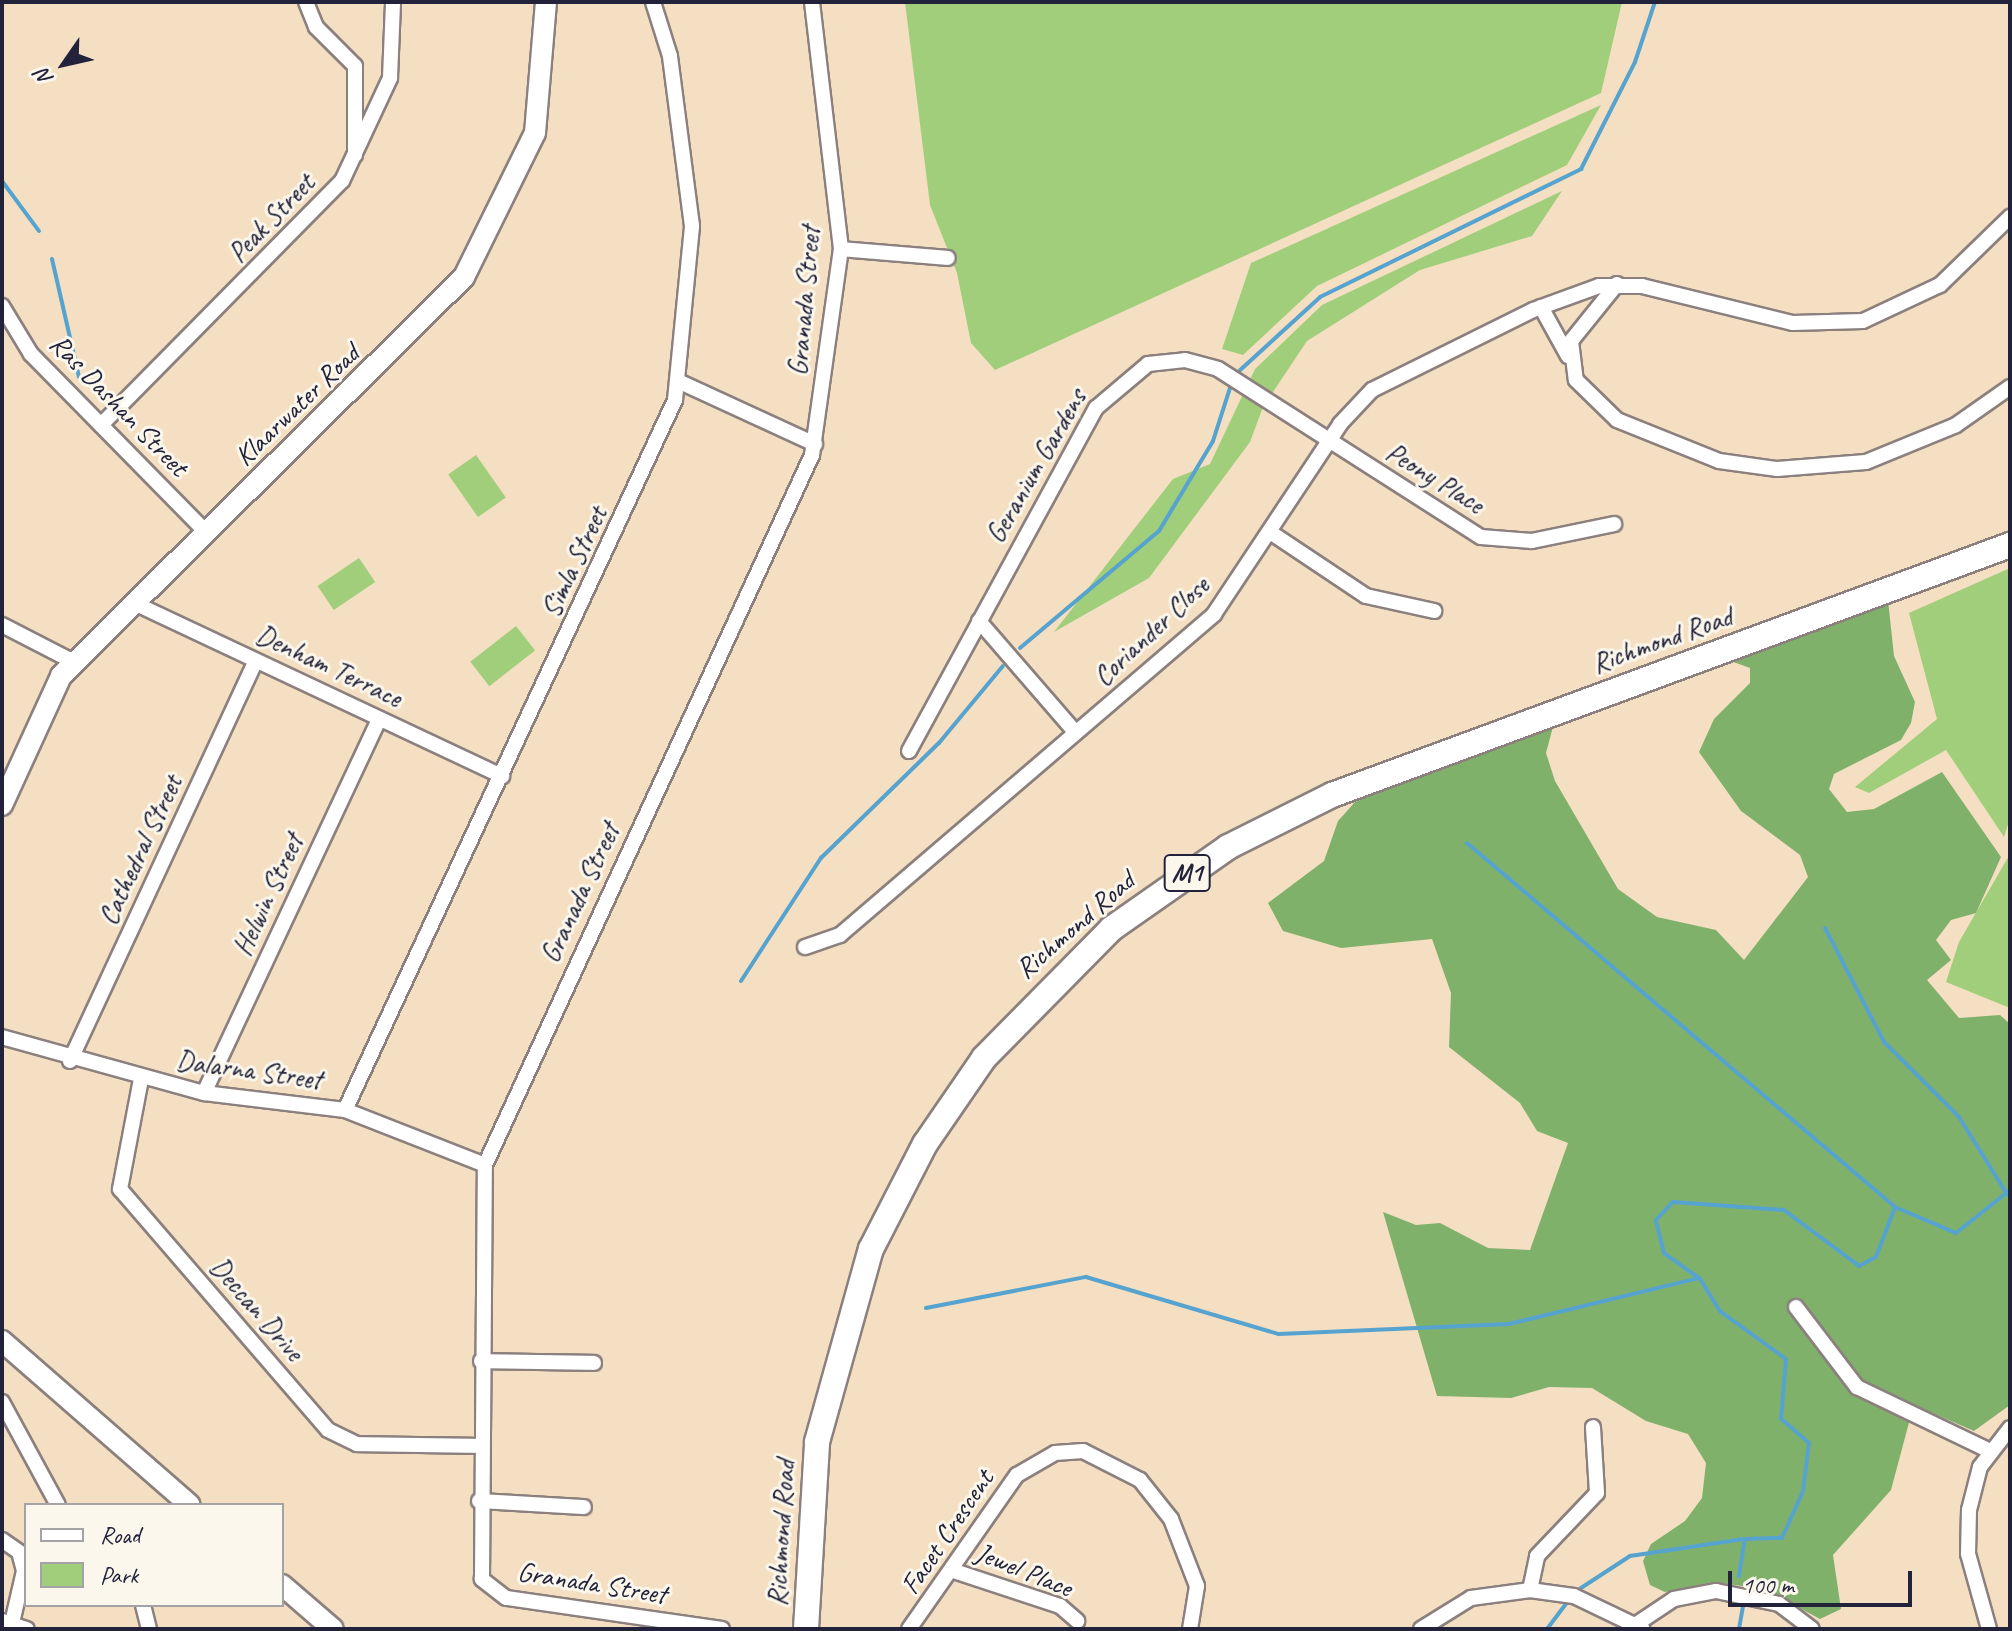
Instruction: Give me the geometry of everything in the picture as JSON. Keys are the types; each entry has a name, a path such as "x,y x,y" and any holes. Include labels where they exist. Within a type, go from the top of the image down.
{"highway":[{"name":"Richmond Road","path":"806,1629 817,1442 871,1249 925,1144 984,1058 1111,929 1228,847 1332,795 2010,545"}],"street":[{"path":"306,2 318,30 355,66 355,159"},
{"name":"Peak Street","path":"101,425 323,206 355,159 390,78 393,2"},
{"name":"Klaarwater Road","path":"2,805 54,688 74,662 464,277 535,133 546,2"},
{"name":"Simla Street","path":"345,1110 636,492 678,381 692,226 670,56 653,2"},
{"name":"Granada Street","path":"722,1629 506,1598 491,1590 477,1565 485,1165 815,444 841,249 812,2"},
{"path":"1568,357 1579,323 1617,284 1793,323 1851,323 1940,285 2008,222"},
{"path":"841,249 948,258"},
{"name":"Coriander Close","path":"805,947 840,935 1214,614 1329,443 1372,390 1541,307 1617,284"},
{"name":"Ras Dashan Street","path":"2,306 31,354 207,533"},
{"path":"1541,307 1595,404 1642,434 1719,461 1777,469 1831,468 1893,453 1956,425 2010,387"},
{"name":"Geranium Gardens","path":"909,751 1096,408 1133,371 1165,361 1204,364 1329,443"},
{"path":"678,381 815,444"},
{"name":"Peony Place","path":"1329,443 1481,537 1532,541 1614,524"},
{"path":"1270,532 1366,596 1434,611"},
{"name":"Denham Terrace","path":"134,603 502,776"},
{"path":"979,621 1075,732"},
{"path":"2,625 74,662"},
{"name":"Cathedral Street","path":"70,1061 256,661"},
{"name":"Helwin Street","path":"204,1093 379,719"},
{"name":"Dalarna Street","path":"2,1037 70,1061 204,1093 345,1110 485,1165"},
{"name":"Deccan Drive","path":"141,1079 120,1189 328,1430 357,1444 479,1446"},
{"path":"1796,1307 1857,1387 1988,1450"},
{"path":"2,1341 188,1503"},
{"path":"481,1361 594,1363"},
{"path":"4,1409 57,1503"},
{"path":"1530,1590 1537,1556 1597,1493 1593,1427"},
{"path":"1989,1629 1968,1554 1973,1487 1988,1450 2010,1428"},
{"name":"Facet Crescent","path":"909,1629 1017,1475 1055,1453 1083,1451 1140,1480 1171,1519 1197,1586 1190,1629"},
{"path":"479,1501 584,1507"},
{"path":"2,1540 19,1552 24,1571 7,1622 27,1629"},
{"name":"Jewel Place","path":"951,1570 1060,1606 1077,1621"},
{"path":"284,1587 333,1629"},
{"path":"1421,1629 1471,1598 1530,1590 1574,1596 1636,1626 1674,1599 1716,1591 1779,1604 1812,1629"},
{"path":"144,1607 149,1629"}],"green space":[{"path":"905,2 1622,2 1601,93 995,370 971,343 957,273 930,205"},
{"path":"1601,105 1567,165 1317,286 1243,355 1222,349 1251,263"},
{"path":"1562,191 1532,236 1420,270 1307,341 1263,407 1250,442 1149,578 1054,632 1173,479 1210,464 1255,369 1322,305"},
{"path":"476,455 506,498 478,517 448,475"},
{"path":"359,558 375,582 334,610 318,586"},
{"path":"2010,568 2010,818 2004,837 1946,750 1869,793 1855,787 1937,719 1909,613"},
{"path":"1888,600 1894,656 1915,702 1911,723 1901,740 1834,774 1829,789 1847,812 1874,809 1942,772 2001,857 1976,913 1951,920 1936,940 1951,960 1927,980 1959,1018 2000,1015 2010,1024 2010,1405 1974,1431 1928,1411 1911,1415 1891,1490 1833,1555 1841,1609 1820,1619 1764,1589 1713,1582 1665,1592 1650,1585 1643,1561 1651,1544 1685,1521 1702,1498 1706,1463 1688,1434 1646,1421 1592,1388 1549,1387 1511,1398 1437,1396 1383,1212 1416,1225 1440,1223 1488,1248 1530,1250 1568,1143 1537,1131 1520,1103 1449,1047 1451,993 1432,939 1341,948 1283,931 1268,903 1324,861 1338,821 1355,802 1554,723 1546,753 1555,781 1618,889 1657,917 1716,930 1744,960 1808,877 1800,855 1741,811 1699,752 1714,719 1750,683 1750,668 1725,659"},
{"path":"516,626 535,650 489,686 470,662"},
{"path":"2010,854 2010,1008 1946,982 1959,942"}],"waterway":[{"path":"1238,372 1320,297 1581,169 1635,62 1655,2"},
{"path":"2,130 2,164"},
{"path":"2,181 39,231"},
{"path":"52,259 79,377"},
{"path":"1020,648 1159,531 1213,441 1230,388"},
{"path":"741,981 821,858 939,743 1003,666"},
{"path":"1467,843 1895,1207"},
{"path":"1825,928 1884,1042 1959,1117 2007,1194"},
{"path":"1739,1576 1745,1539 1782,1538 1803,1491 1809,1443 1781,1419 1786,1359 1720,1311 1699,1278 1664,1253 1656,1220 1673,1202 1784,1210 1859,1266 1876,1257 1895,1207 1956,1233 2010,1190"},
{"path":"926,1308 1086,1277 1279,1334 1509,1324 1699,1278"},
{"path":"1581,1588 1630,1556 1744,1539"},
{"path":"1547,1629 1569,1600"},
{"path":"1739,1629 1744,1601"}]}
